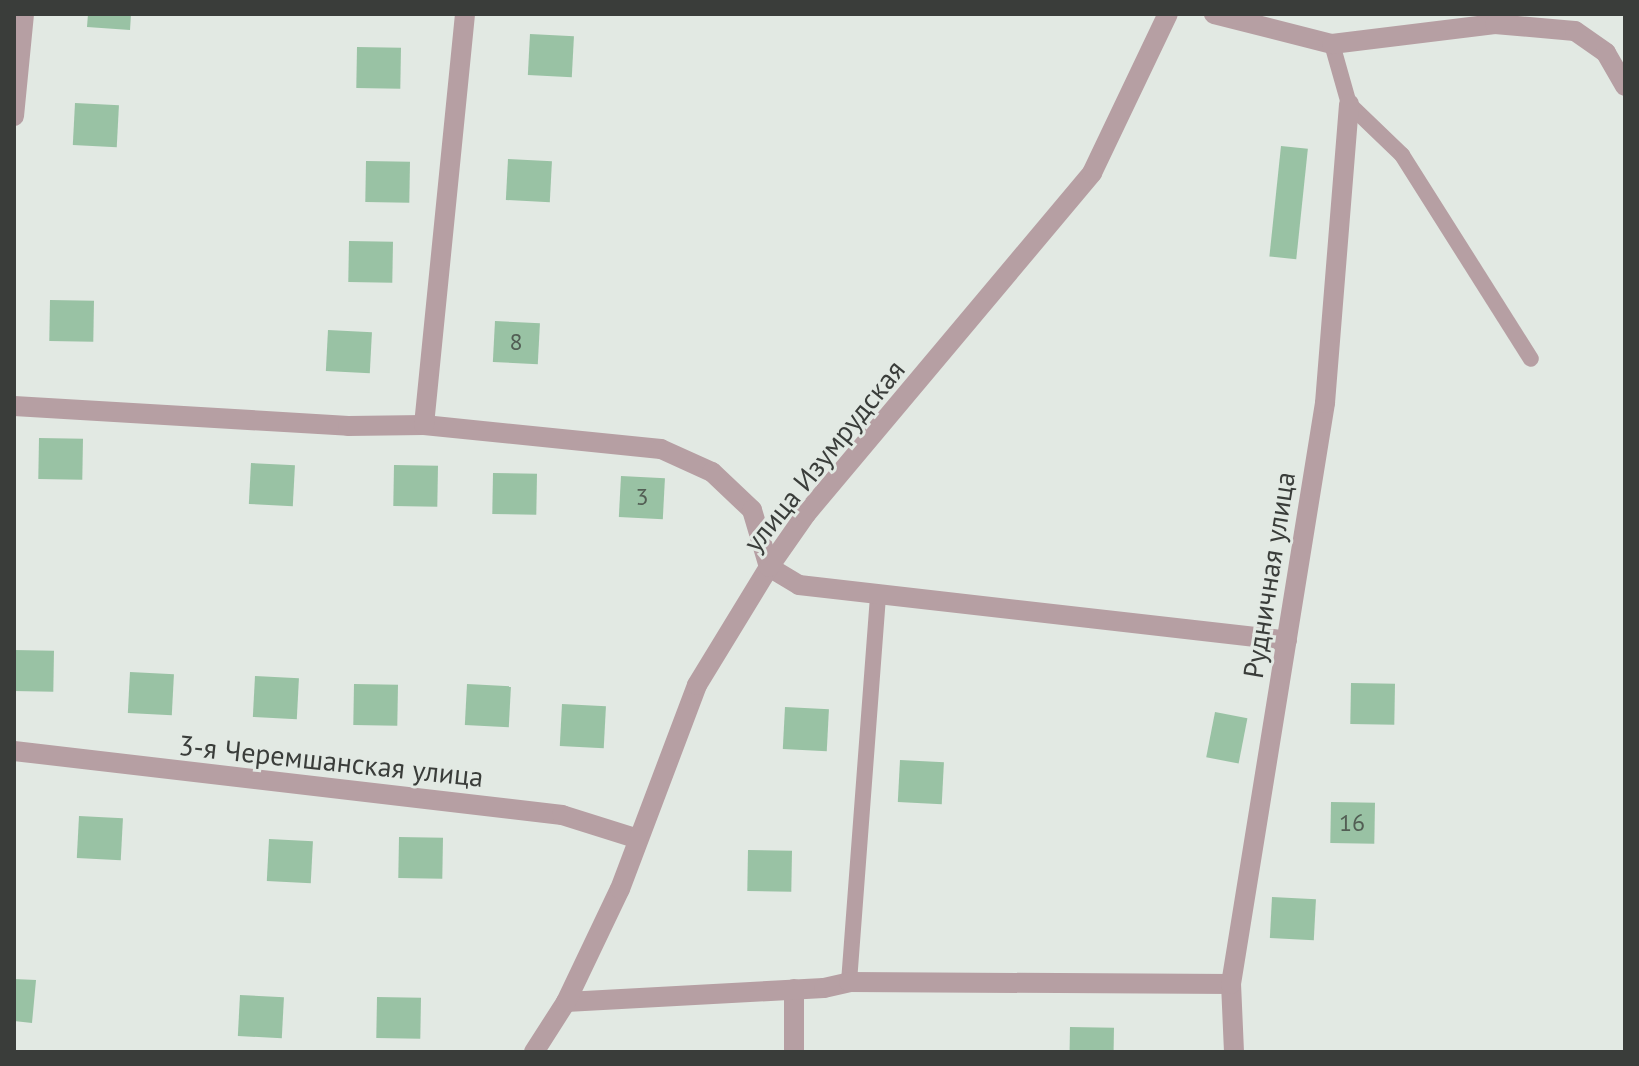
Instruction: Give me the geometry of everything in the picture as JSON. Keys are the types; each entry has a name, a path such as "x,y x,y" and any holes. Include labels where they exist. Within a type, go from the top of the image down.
{"street":[{"path":"14,116 24,14"},
{"path":"424,425 465,14"},
{"name":"улица Изумрудская","path":"534,1052 566,1002 638,839 697,685 769,567 806,514 1092,173 1168,14"},
{"path":"1214,14 1332,44 1495,24 1575,31 1606,53 1625,86"},
{"name":"Рудничная улица","path":"1234,1052 1231,984 1325,403 1349,104"},
{"path":"14,406 348,426 424,425 661,449 712,472 752,510 769,567 799,585 1287,641"},
{"name":"3-я Черемшанская улица","path":"14,751 562,815 638,839"},
{"path":"566,1002 794,989 849,982 1231,984"},
{"path":"794,989 794,1052"}],"lane":[{"path":"1332,44 1349,104 1402,155 1531,359"},
{"path":"849,982 878,594"}],"building":[{"path":"88,14 131,14 130,30 87,27"},
{"path":"530,34 574,36 572,77 528,75"},
{"path":"357,47 401,48 400,89 356,88"},
{"path":"75,103 119,105 117,147 73,145"},
{"path":"1281,146 1308,149 1296,259 1269,256"},
{"path":"508,159 552,161 550,202 506,200"},
{"path":"366,161 410,162 409,203 365,202"},
{"path":"349,241 393,242 392,283 348,282"},
{"path":"50,300 94,301 93,342 49,341"},
{"path":"495,321 540,323 538,364 493,362"},
{"path":"328,330 372,332 370,373 326,371"},
{"path":"39,438 83,439 82,480 38,479"},
{"path":"251,463 295,465 293,506 249,504"},
{"path":"394,465 438,466 437,507 393,506"},
{"path":"493,473 537,474 536,515 492,514"},
{"path":"621,476 665,478 663,519 619,517"},
{"path":"14,650 54,651 53,692 14,691"},
{"path":"130,672 174,674 172,715 128,713"},
{"path":"255,676 299,678 297,719 253,717"},
{"path":"1351,683 1395,684 1394,725 1350,724"},
{"path":"354,684 398,685 397,726 353,725"},
{"path":"467,684 511,686 509,727 465,725"},
{"path":"562,704 606,706 604,748 560,746"},
{"path":"785,707 829,709 827,751 783,749"},
{"path":"1215,712 1247,718 1239,763 1206,757"},
{"path":"900,760 944,762 942,804 898,802"},
{"path":"1331,802 1375,803 1374,844 1330,843"},
{"path":"79,816 123,818 121,860 77,858"},
{"path":"399,837 443,838 442,879 398,878"},
{"path":"269,839 313,841 311,883 267,881"},
{"path":"748,850 792,851 791,892 747,891"},
{"path":"1272,897 1316,899 1314,940 1270,938"},
{"path":"14,979 36,980 32,1023 14,1021"},
{"path":"240,995 284,997 282,1038 238,1036"},
{"path":"377,997 421,998 420,1039 376,1038"},
{"path":"1070,1027 1114,1028 1114,1052 1070,1052"}]}
